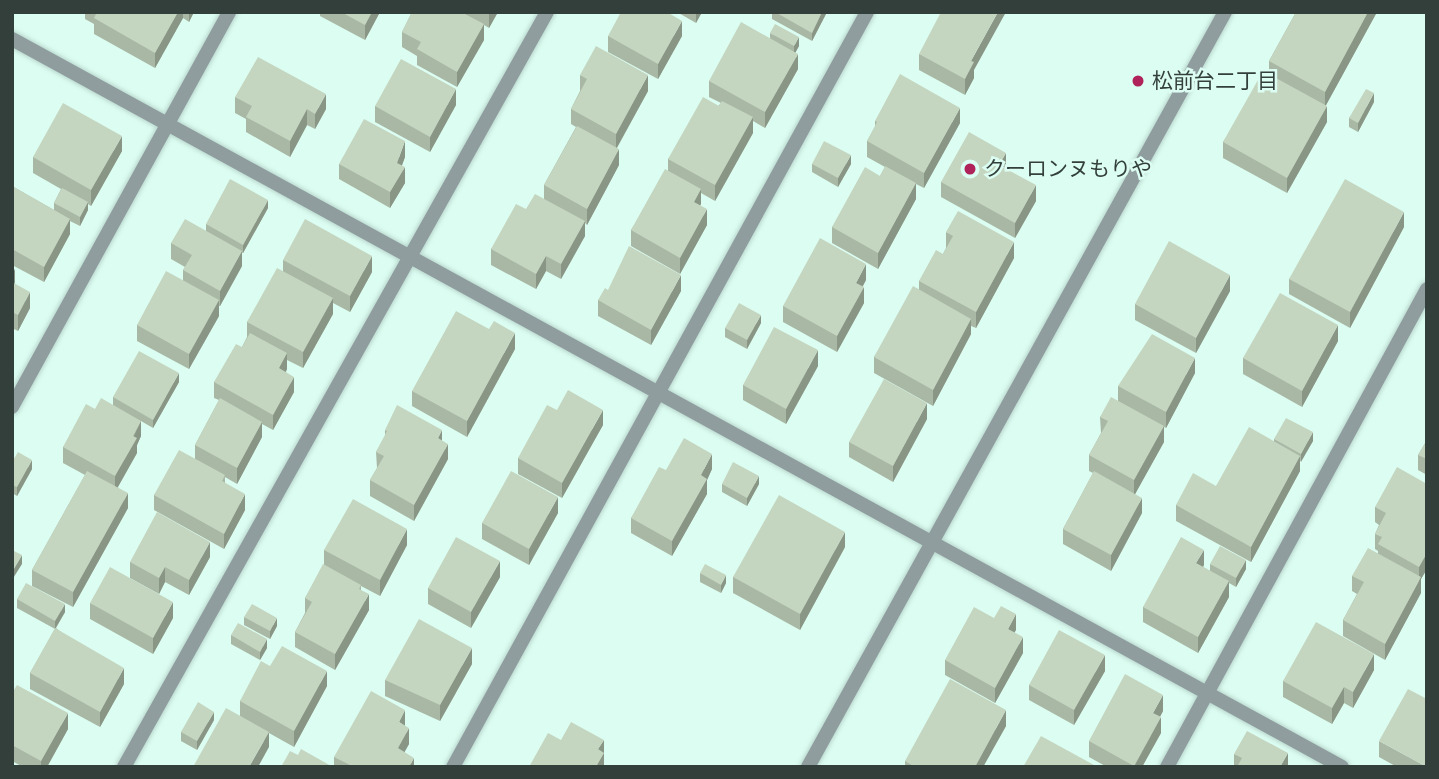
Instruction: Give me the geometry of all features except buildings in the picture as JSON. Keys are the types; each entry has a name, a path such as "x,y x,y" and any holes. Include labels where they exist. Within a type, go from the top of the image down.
{"street":[{"path":"12,407 229,12"},
{"path":"124,767 547,12"},
{"path":"453,767 867,12"},
{"path":"808,767 1225,12"},
{"path":"12,39 1342,767"},
{"path":"1167,767 1427,289"}],"place":[{"name":"松前台二丁目","path":"1138,81"},
{"name":"クーロンヌもりや","path":"970,169"}]}
